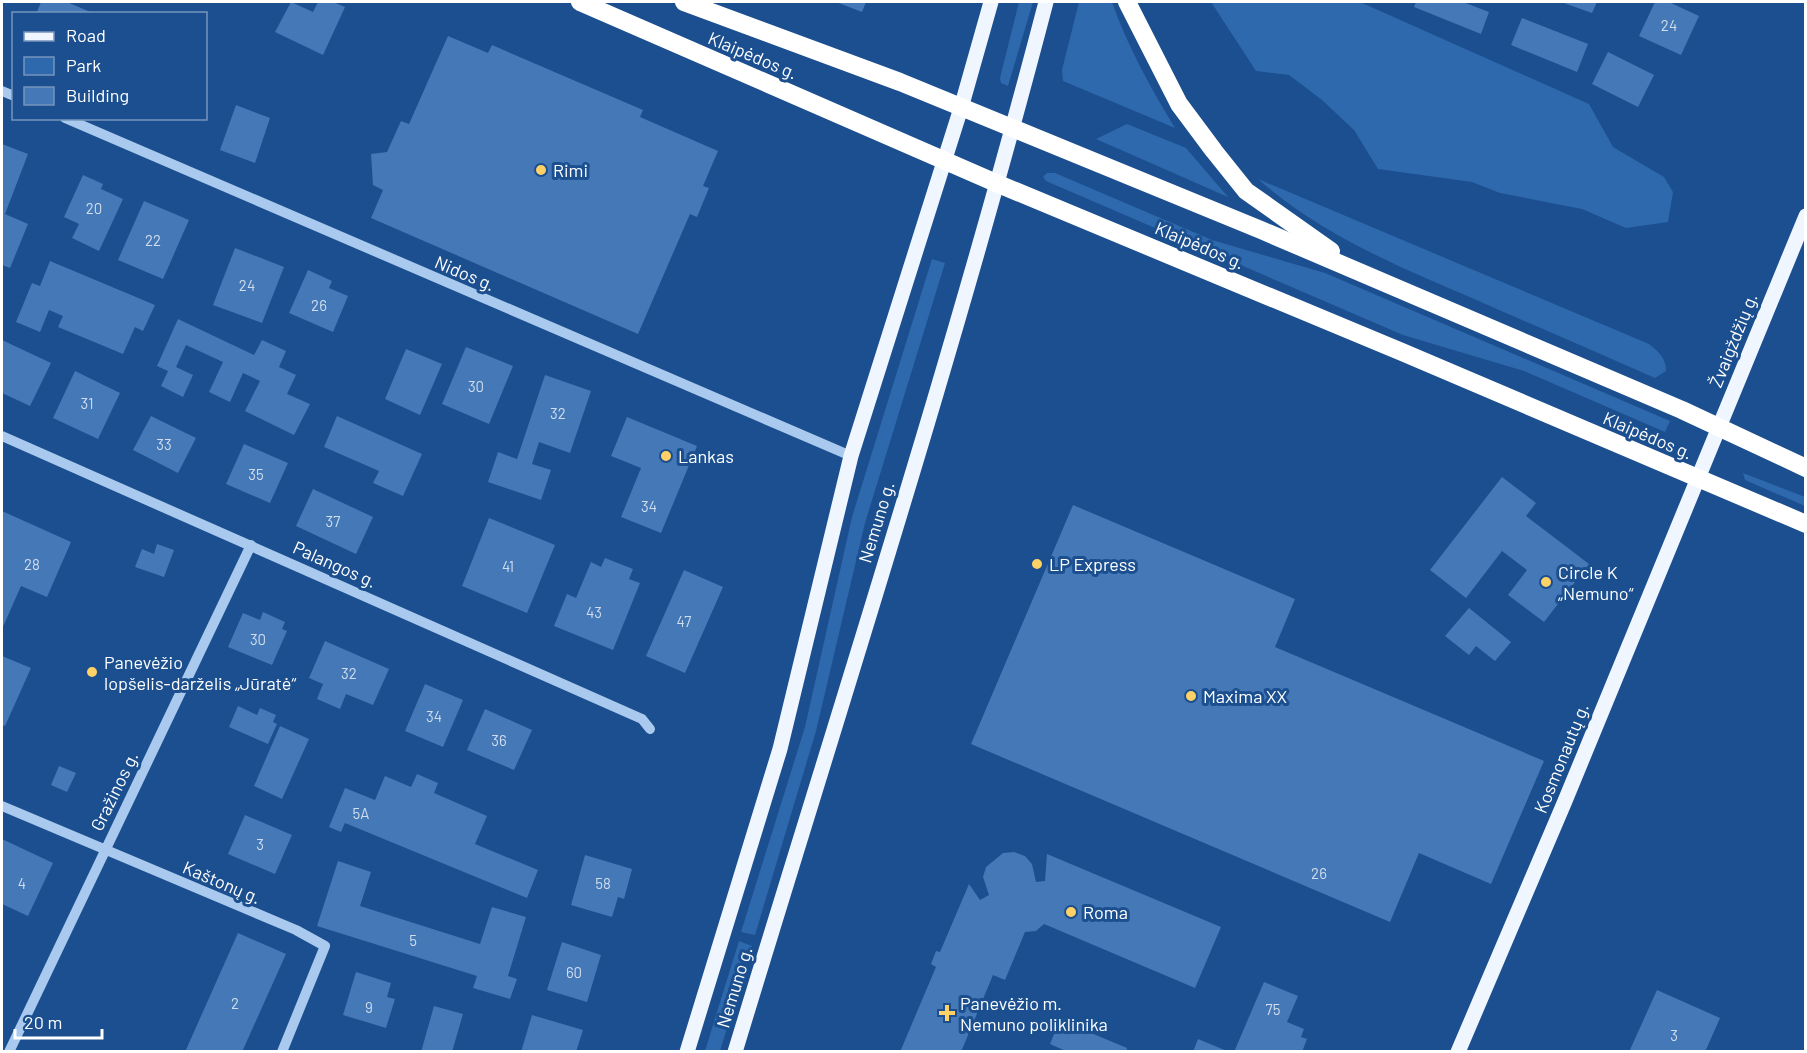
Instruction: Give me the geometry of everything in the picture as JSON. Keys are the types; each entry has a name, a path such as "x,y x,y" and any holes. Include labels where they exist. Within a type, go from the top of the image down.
{"highway":[{"name":"Klaipėdos g.","path":"580,2 996,183 1806,524"},
{"name":"Klaipėdos g.","path":"684,2 961,108 1359,272 1806,468"},
{"path":"1127,2 1179,104 1246,191 1359,272"}],"main road":[{"name":"Nemuno g.","path":"687,1052 780,749 851,456 961,108 991,2"},
{"name":"Nemuno g.","path":"735,1052 858,650 1012,129 1046,2"},
{"name":"Žvaigždžių g.","path":"1698,479 1806,216"},
{"name":"Kosmonautų g.","path":"1458,1052 1698,479"}],"street":[{"name":"Nidos g.","path":"70,120 851,456"},
{"name":"Palangos g.","path":"2,436 642,719 650,729"},
{"name":"Gražinos g.","path":"9,1052 251,545"},
{"name":"Kaštonų g.","path":"2,806 296,930 324,946 282,1052"}],"green space":[{"path":"1019,2 1033,2 1008,86 1001,83 1000,78"},
{"path":"1079,2 1112,2 1140,66 1175,128 1063,81 1062,70"},
{"path":"1211,2 1360,2 1589,104 1613,147 1664,177 1673,192 1668,222 1626,228 1582,209 1500,193 1472,182 1378,169 1354,130 1322,100 1289,75 1256,71"},
{"path":"1127,124 1186,148 1228,197 1096,139"},
{"path":"1047,173 1055,173 1212,240 1325,273 1670,421 1665,432 1524,371 1403,335 1046,181 1043,177"},
{"path":"1258,179 1649,344 1665,362 1666,371 1655,378 1388,261 1307,216"},
{"path":"932,259 945,263 865,523 816,731 755,935 741,932 805,727 852,517"},
{"path":"1743,473 1805,497 1805,506 1745,480"},
{"path":"739,941 752,946 720,1051 705,1051"}],"building":[{"path":"41,2 67,2 90,12 37,12"},
{"path":"291,2 313,12 318,2 333,2 345,7 323,55 275,32"},
{"path":"836,2 866,2 862,12"},
{"path":"1416,2 1463,2 1489,12 1481,34 1414,7"},
{"path":"1561,2 1597,2 1592,13"},
{"path":"1655,2 1669,2 1699,16 1681,55 1639,36"},
{"path":"1522,18 1588,44 1577,72 1511,45"},
{"name":"Rimi","path":"448,36 488,53 492,45 643,110 640,117 718,151 703,186 709,188 697,217 690,214 638,334 371,218 383,190 373,185 371,154 387,152 401,121 409,124"},
{"path":"1608,52 1654,75 1638,107 1592,84"},
{"path":"236,105 270,118 255,163 220,150"},
{"path":"2,144 28,154 5,214 28,224 10,268 2,265"},
{"path":"83,175 103,184 101,189 123,199 99,251 72,238 79,224 64,217"},
{"path":"144,201 189,220 163,279 118,260"},
{"path":"235,248 284,267 262,323 213,305"},
{"path":"50,261 155,305 143,331 135,327 123,354 58,327 63,316 49,310 40,332 16,322 32,283 40,286"},
{"path":"308,270 332,281 329,288 348,296 333,332 289,313"},
{"path":"178,319 254,355 262,340 286,351 279,367 296,375 287,394 310,404 294,435 245,411 260,381 243,373 230,402 209,392 223,362 186,345 176,367 193,375 183,397 161,386 168,371 157,366"},
{"path":"2,340 51,363 30,406 2,393"},
{"path":"466,347 513,366 489,424 442,404"},
{"path":"406,349 442,364 420,415 385,399"},
{"path":"75,371 120,393 98,439 53,418"},
{"path":"545,375 591,391 570,453 539,442 532,464 551,470 541,500 488,482 498,452 517,459"},
{"path":"151,416 196,438 178,473 133,450"},
{"path":"337,416 422,454 403,496 373,483 379,471 324,447"},
{"path":"627,417 697,446 661,533 621,517 641,468 611,456"},
{"path":"244,444 288,463 270,503 226,484"},
{"path":"1502,477 1536,503 1526,516 1589,564 1544,622 1508,595 1527,570 1502,551 1466,598 1430,570"},
{"path":"313,489 373,517 356,554 296,526"},
{"name":"Maxima XX","path":"1073,505 1295,599 1275,647 1544,761 1491,884 1419,853 1390,922 971,744"},
{"path":"2,511 71,542 47,597 21,586 2,629"},
{"path":"489,518 555,545 527,613 462,586"},
{"path":"157,544 174,550 164,577 135,567 142,549 154,554"},
{"path":"605,558 633,569 629,579 640,583 613,650 554,626 567,594 576,598 591,562 601,567"},
{"path":"684,570 723,587 685,673 646,656"},
{"path":"1469,608 1511,642 1495,661 1476,646 1469,655 1445,636"},
{"path":"263,612 285,622 282,629 287,631 272,665 228,647 243,613 260,620"},
{"path":"325,641 389,669 373,705 346,694 340,709 317,699 323,684 309,678"},
{"path":"2,656 31,668 5,726 2,725"},
{"path":"425,684 463,700 443,747 405,731"},
{"path":"238,706 257,715 260,708 276,715 273,722 277,724 268,744 229,727"},
{"path":"485,709 532,730 514,770 467,750"},
{"path":"280,726 309,739 282,799 254,786"},
{"path":"59,766 76,773 67,792 51,785"},
{"path":"417,774 438,783 434,793 487,816 475,844 538,870 527,898 345,823 341,832 329,827 345,788 375,800 385,776 411,787"},
{"path":"245,815 292,835 275,874 228,854"},
{"path":"2,839 53,863 28,916 2,904"},
{"name":"Roma","path":"1014,852 1025,856 1032,864 1036,882 1045,881 1047,854 1221,927 1195,988 1044,924 1036,931 1025,932 1005,980 993,975 961,1052 900,1052 936,967 931,964 936,951 940,952 969,884 980,900 989,895 983,877 986,867 1003,853"},
{"path":"585,855 632,869 624,899 618,897 612,917 571,905"},
{"path":"338,861 371,872 360,906 480,944 492,907 526,917 508,976 517,979 510,999 473,988 477,976 317,926"},
{"path":"238,933 286,954 242,1052 185,1052"},
{"path":"562,942 601,955 587,1002 547,990"},
{"path":"356,972 391,983 387,997 395,999 386,1028 343,1015"},
{"path":"1264,982 1298,996 1287,1022 1304,1029 1301,1037 1307,1039 1302,1052 1234,1052"},
{"path":"1657,990 1720,1018 1705,1052 1629,1052"},
{"path":"434,1006 463,1014 452,1052 421,1052"},
{"path":"532,1015 583,1030 576,1052 521,1052"},
{"path":"1060,1020 1127,1048 1126,1052 1068,1052 1050,1044"},
{"path":"1198,1039 1227,1051 1227,1052 1193,1052"}],"place":[{"name":"Rimi","path":"541,170"},
{"name":"Lankas","path":"666,456"},
{"name":"LP Express","path":"1037,564"},
{"name":"Circle K „Nemuno“","path":"1546,582"},
{"name":"Panevėžio lopšelis-darželis „Jūratė“","path":"92,672"},
{"name":"Maxima XX","path":"1191,696"},
{"name":"Roma","path":"1071,912"},
{"name":"Panevėžio m. Nemuno poliklinika","path":"947,1013"}]}
